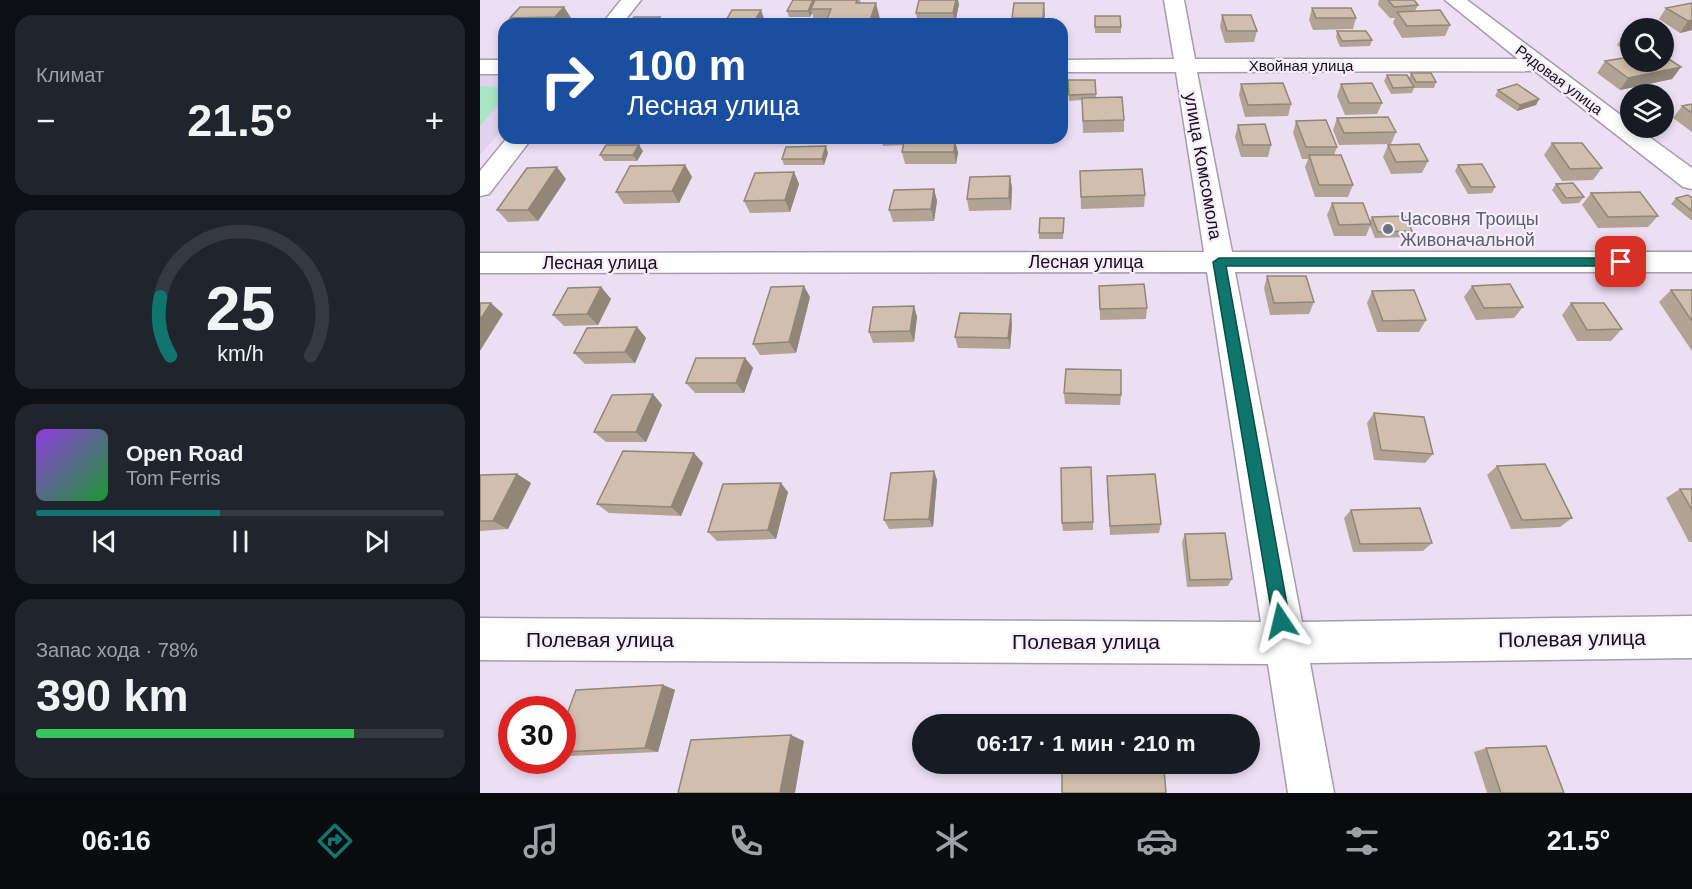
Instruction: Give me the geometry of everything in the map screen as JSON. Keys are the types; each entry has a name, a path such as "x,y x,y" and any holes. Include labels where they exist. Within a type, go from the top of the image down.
{"street":[{"path":"617,18 631,0"},
{"name":"улица Комсомола","path":"1174,0 1311,793"},
{"name":"Рядовая улица","path":"1455,0 1692,181"},
{"name":"Хвойная улица","path":"1068,66 1540,65"},
{"path":"480,67 498,67"},
{"path":"480,188 515,144"},
{"name":"Лесная улица","path":"480,263 1692,262"},
{"name":"Полевая улица","path":"480,639 1285,643 1692,637"}],"shaded area":[{"path":"480,76 498,76 498,134 480,155"}],"green space":[{"path":"480,86 498,87 498,105 480,126"}],"building":[{"path":"793,0 813,0 808,11 787,11"},
{"path":"815,0 857,0 856,3 876,3 871,18 827,18 831,9 811,9"},
{"path":"919,0 956,0 953,13 916,13"},
{"path":"1388,0 1414,0 1418,5 1394,7"},
{"path":"1014,3 1044,3 1043,18 1012,18"},
{"path":"1692,3 1692,20 1688,21 1666,8"},
{"path":"520,7 564,7 555,17 510,18"},
{"path":"1312,8 1351,8 1356,18 1316,18"},
{"path":"732,10 761,10 756,18 727,18"},
{"path":"1440,10 1450,25 1407,26 1397,12"},
{"path":"1222,15 1251,15 1257,31 1227,31"},
{"path":"1095,16 1120,16 1121,27 1095,27"},
{"path":"634,17 660,17 659,18"},
{"path":"1337,31 1366,31 1372,40 1342,41"},
{"path":"1620,59 1620,72 1657,72 1628,78 1605,61"},
{"path":"1411,73 1431,73 1436,82 1416,82"},
{"path":"1387,75 1407,75 1414,87 1393,88"},
{"path":"1068,80 1095,80 1096,94 1069,95"},
{"path":"1283,83 1291,104 1248,105 1241,84"},
{"path":"1372,83 1382,103 1349,103 1341,84"},
{"path":"1517,84 1539,99 1520,105 1498,90"},
{"path":"1122,97 1124,120 1083,121 1082,98"},
{"path":"1692,104 1692,113 1682,106"},
{"path":"1388,117 1396,132 1344,133 1337,118"},
{"path":"1326,120 1337,147 1306,147 1296,121"},
{"path":"1265,124 1271,145 1243,145 1238,125"},
{"path":"1552,143 1582,143 1602,168 1570,169"},
{"path":"904,144 955,144 954,152 902,152"},
{"path":"1419,144 1428,161 1396,162 1388,145"},
{"path":"606,145 639,145 633,155 600,155"},
{"path":"826,146 822,159 782,159 786,147"},
{"path":"1309,155 1341,155 1353,185 1319,185"},
{"path":"1482,164 1495,187 1471,187 1458,165"},
{"path":"685,165 672,191 616,192 630,166"},
{"path":"557,167 528,210 497,210 527,168"},
{"path":"1142,169 1145,195 1081,197 1080,171"},
{"path":"794,172 785,200 744,201 755,173"},
{"path":"1010,176 1009,198 967,199 970,177"},
{"path":"1573,183 1584,197 1566,198 1556,184"},
{"path":"934,189 931,209 889,210 894,190"},
{"path":"1640,192 1658,216 1608,217 1591,193"},
{"path":"1688,195 1692,198 1692,211 1676,198"},
{"path":"1332,203 1363,203 1371,224 1339,225"},
{"path":"1405,216 1412,231 1378,232 1372,217"},
{"path":"1040,218 1064,218 1063,233 1039,233"},
{"path":"1267,276 1306,276 1314,302 1274,303"},
{"path":"1144,284 1147,308 1100,309 1099,286"},
{"path":"1510,284 1523,307 1484,308 1472,286"},
{"path":"804,286 789,342 753,344 771,287"},
{"path":"601,287 587,314 553,315 568,288"},
{"path":"1414,290 1426,320 1383,321 1372,291"},
{"path":"1671,290 1692,290 1692,321"},
{"path":"480,303 491,303 480,320"},
{"path":"1571,303 1604,303 1622,329 1587,330"},
{"path":"914,306 910,331 869,332 873,307"},
{"path":"960,313 1011,314 1008,338 955,337"},
{"path":"637,327 625,352 574,353 587,328"},
{"path":"696,358 745,358 736,383 686,383"},
{"path":"1066,369 1121,370 1121,395 1064,393"},
{"path":"653,394 636,432 594,432 612,395"},
{"path":"1374,413 1424,417 1433,454 1381,450"},
{"path":"623,451 694,453 671,507 597,504"},
{"path":"1545,464 1572,518 1522,520 1497,466"},
{"path":"1091,467 1093,522 1062,523 1061,468"},
{"path":"934,471 929,519 884,520 891,473"},
{"path":"517,474 493,521 480,521 480,475"},
{"path":"1155,474 1161,524 1110,526 1107,476"},
{"path":"781,483 768,530 708,532 723,484"},
{"path":"1680,489 1692,489 1692,510"},
{"path":"1420,508 1432,543 1360,544 1351,510"},
{"path":"1225,533 1232,579 1190,580 1185,534"},
{"path":"663,685 645,748 576,751 576,696 574,696 576,690"},
{"path":"791,735 780,793 678,793 691,740"},
{"path":"1546,746 1564,793 1501,793 1486,748"},
{"path":"1062,774 1164,774 1166,793 1062,793"}],"place":[{"name":"Часовня Троицы Живоначальной","path":"1388,229"}],"route":[{"path":"1281,621 1219,262 1621,262"}]}
